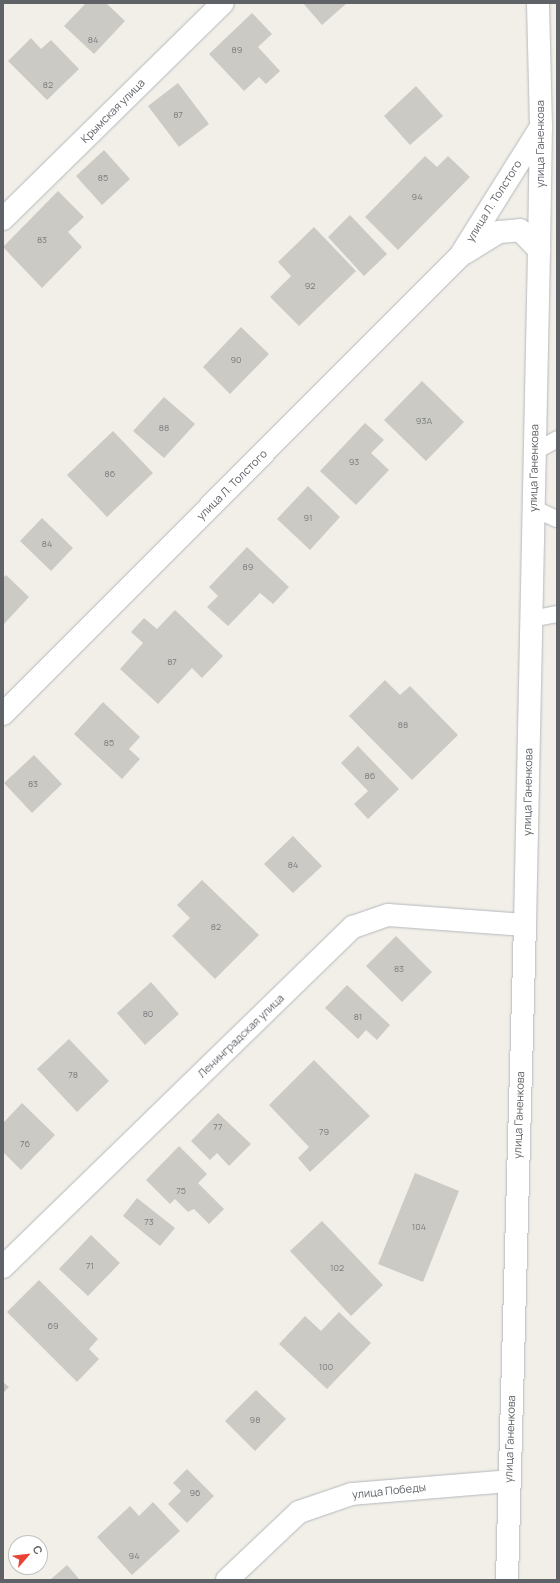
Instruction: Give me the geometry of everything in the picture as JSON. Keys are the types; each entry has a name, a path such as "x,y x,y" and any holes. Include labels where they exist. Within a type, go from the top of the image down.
{"street":[{"name":"Крымская улица","path":"3,219 223,3"},
{"name":"улица Ганенкова","path":"506,1580 525,925 539,250 541,127 538,3"},
{"name":"улица Л. Толстого","path":"3,714 460,256 541,127"},
{"name":"улица Л. Толстого","path":"460,256 499,232 520,230 539,250"},
{"name":"Ленинградская улица","path":"3,1267 353,927 388,915 525,925"},
{"name":"улица Победы","path":"227,1580 299,1512 352,1494 509,1481"}],"lane":[{"path":"534,452 557,439"},
{"path":"533,508 557,519"},
{"path":"531,620 557,614"}],"building":[{"path":"86,3 106,3 125,21 94,54 64,26"},
{"path":"303,3 347,3 322,25"},
{"path":"252,13 272,34 258,47 280,71 266,84 259,77 244,91 209,54"},
{"path":"31,38 41,49 51,40 79,69 47,100 8,61"},
{"path":"178,83 209,124 179,147 148,106"},
{"path":"416,86 443,116 410,145 384,116"},
{"path":"104,150 130,179 102,205 76,176"},
{"path":"425,156 437,167 448,156 470,177 398,250 365,217"},
{"path":"58,191 84,217 68,232 82,247 42,288 3,247"},
{"path":"350,215 387,254 364,276 328,237"},
{"path":"314,227 356,271 299,326 270,297 291,276 278,262"},
{"path":"241,327 269,354 230,394 203,367"},
{"path":"422,381 464,422 426,461 384,420"},
{"path":"164,397 195,424 164,458 133,431"},
{"path":"365,423 384,440 371,453 389,470 356,505 320,471"},
{"path":"113,431 153,473 107,517 67,475"},
{"path":"308,486 340,517 310,550 277,519"},
{"path":"42,518 73,548 51,571 20,541"},
{"path":"247,547 289,587 273,604 260,593 228,626 207,607 218,596 209,587"},
{"path":"6,575 29,597 3,625 3,578"},
{"path":"175,610 223,656 202,678 192,668 158,704 120,669 143,643 131,632 144,618 157,629"},
{"path":"385,680 400,695 410,686 458,735 412,780 349,716"},
{"path":"103,702 140,737 129,749 140,759 122,779 74,734"},
{"path":"358,746 399,789 368,819 354,804 368,791 341,763"},
{"path":"34,755 62,784 32,813 4,783"},
{"path":"293,836 322,866 293,893 264,864"},
{"path":"202,880 259,935 215,979 172,936 190,918 177,905"},
{"path":"396,936 432,972 402,1002 366,966"},
{"path":"151,982 179,1014 145,1045 117,1013"},
{"path":"347,985 390,1025 377,1040 366,1030 358,1039 325,1008"},
{"path":"69,1039 109,1081 77,1112 37,1069"},
{"path":"314,1060 370,1116 310,1172 298,1158 309,1147 269,1105"},
{"path":"22,1103 55,1135 21,1170 3,1152 3,1123"},
{"path":"218,1113 251,1144 229,1166 217,1153 210,1160 191,1141"},
{"path":"179,1146 207,1174 198,1183 224,1209 209,1224 194,1209 188,1212 175,1199 170,1204 146,1180"},
{"path":"415,1173 459,1191 423,1282 378,1264"},
{"path":"137,1198 175,1228 160,1246 123,1216"},
{"path":"322,1221 383,1285 351,1316 290,1251"},
{"path":"91,1235 120,1263 88,1296 59,1269"},
{"path":"39,1280 98,1339 89,1349 99,1359 77,1382 7,1312"},
{"path":"339,1312 371,1343 327,1389 279,1344 305,1316 321,1331"},
{"path":"3,1382 9,1387 3,1393"},
{"path":"256,1390 286,1419 255,1451 225,1421"},
{"path":"187,1469 214,1496 187,1523 168,1504 181,1491 173,1483"},
{"path":"153,1502 180,1531 132,1575 97,1537 130,1506 139,1516"},
{"path":"67,1565 80,1580 50,1580"}]}
